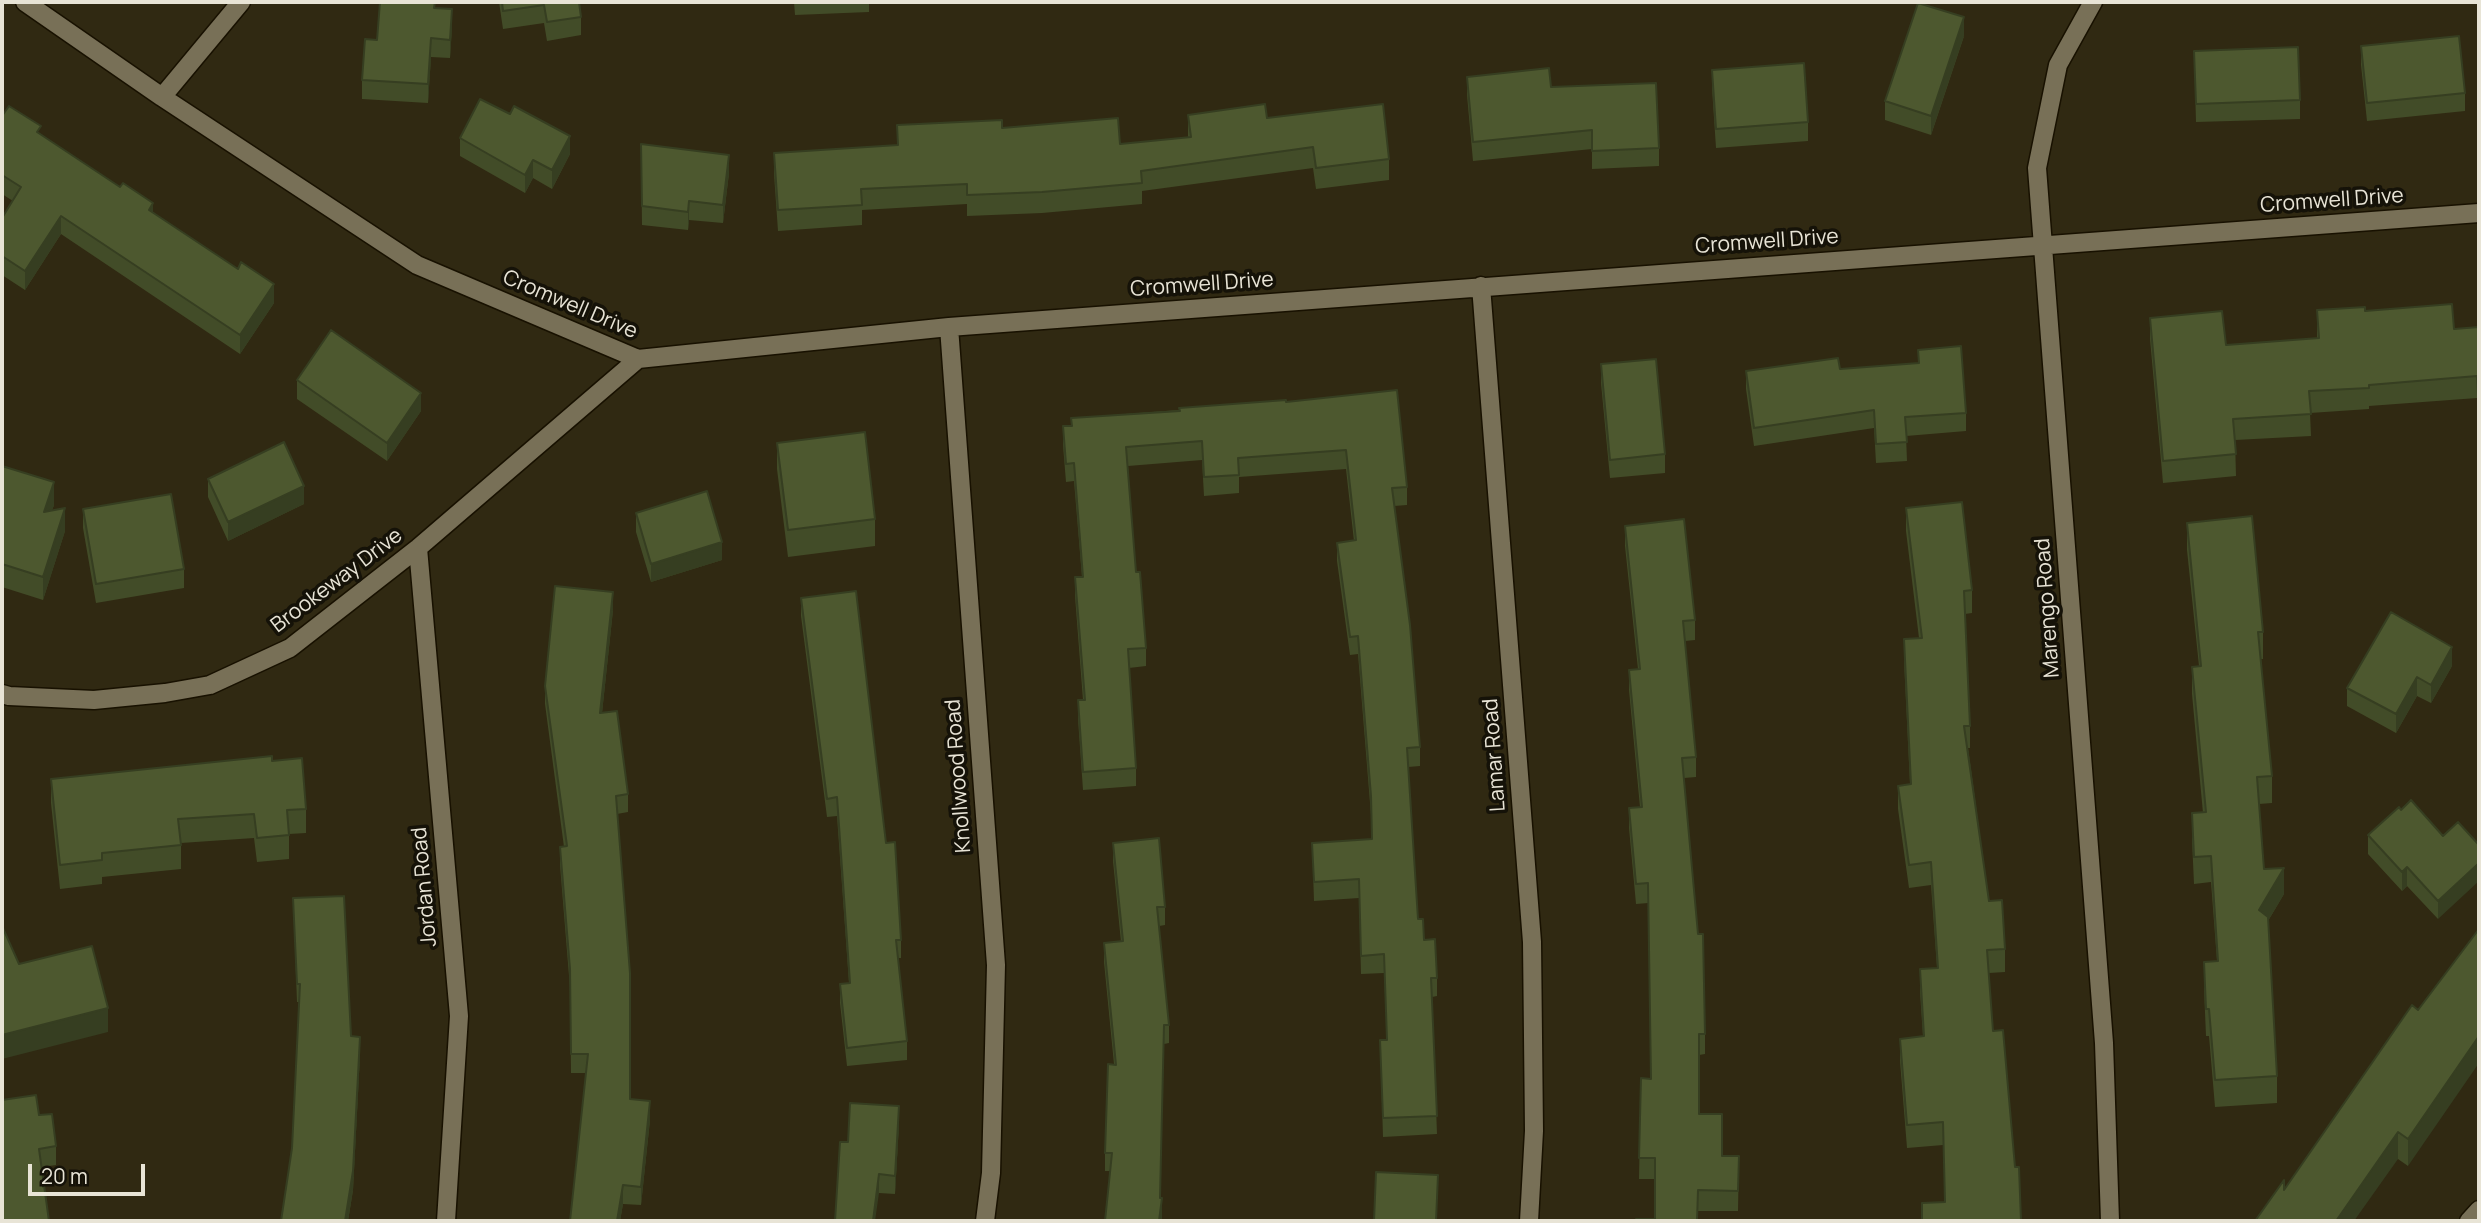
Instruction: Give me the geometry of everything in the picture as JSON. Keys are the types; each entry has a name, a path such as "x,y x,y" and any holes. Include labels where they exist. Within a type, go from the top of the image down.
{"street":[{"name":"Cromwell Drive","path":"25,2 162,97 417,265 638,359 949,327 2479,213"},
{"path":"162,97 241,2"},
{"name":"Marengo Road","path":"2094,2 2058,65 2037,168 2104,1043 2110,1221"},
{"name":"Lamar Road","path":"1481,286 1532,942 1534,1131 1529,1221"},
{"name":"Knollwood Road","path":"949,327 996,965 991,1173 985,1221"},
{"name":"Brookeway Drive","path":"2,694 94,700 210,685 290,648 418,548 638,359"},
{"name":"Jordan Road","path":"418,548 460,1017 446,1221"},
{"path":"2469,1221 2479,1210"}],"building":[{"path":"380,2 435,2 434,8 452,9 450,40 431,38 428,84 362,80 365,39 377,40"},
{"path":"502,2 579,2 581,17 547,22 544,5 503,11"},
{"path":"1918,3 1964,17 1931,116 1885,101"},
{"path":"2459,36 2465,93 2367,103 2361,46"},
{"path":"2298,47 2300,100 2196,104 2194,51"},
{"path":"1804,63 1808,122 1716,129 1712,70"},
{"path":"1549,68 1551,87 1656,83 1659,148 1592,151 1592,130 1473,142 1467,77"},
{"path":"480,99 510,114 514,106 570,136 552,170 533,160 525,175 460,138"},
{"path":"1265,104 1267,118 1383,104 1389,159 1316,168 1313,147 1141,171 1142,183 1042,192 967,195 967,184 861,189 862,205 778,210 774,153 898,145 897,125 1002,120 1002,128 1118,118 1120,144 1191,137 1188,115"},
{"path":"9,106 41,126 37,132 120,187 123,183 153,203 149,210 238,269 241,262 274,284 240,335 61,216 25,271 2,256 2,218 21,187 2,175 2,116"},
{"path":"641,144 729,155 723,205 689,201 688,212 642,206"},
{"path":"2452,304 2454,329 2479,327 2479,395 2477,376 2369,385 2369,388 2309,391 2311,414 2233,419 2236,454 2163,461 2150,318 2222,311 2226,345 2319,338 2317,310 2365,307 2365,311"},
{"path":"331,330 421,393 387,443 297,380"},
{"path":"1961,346 1966,413 1905,417 1907,442 1876,444 1874,410 1754,428 1746,371 1838,358 1840,369 1919,363 1918,350"},
{"path":"1656,359 1665,454 1610,460 1601,364"},
{"path":"1397,390 1407,487 1392,488 1410,625 1420,747 1407,748 1418,919 1423,919 1424,940 1435,939 1437,978 1431,978 1437,1116 1383,1118 1380,1040 1387,1040 1384,954 1361,956 1359,879 1314,882 1312,843 1372,839 1358,636 1350,637 1337,543 1356,540 1346,450 1238,458 1239,475 1204,477 1202,441 1126,447 1136,572 1140,572 1146,648 1128,649 1136,768 1083,772 1078,700 1085,700 1075,577 1083,577 1074,463 1066,464 1063,426 1072,426 1071,418 1286,402"},
{"path":"865,432 875,519 788,530 777,443"},
{"path":"284,442 304,486 228,522 208,479"},
{"path":"2,466 54,482 44,512 65,508 43,577 2,564"},
{"path":"707,491 722,542 651,564 636,513"},
{"path":"171,494 184,569 96,584 83,509"},
{"path":"1962,502 1972,590 1964,591 1970,726 1964,726 1989,901 2002,900 2005,949 1987,950 1993,1031 2003,1030 2015,1167 2019,1167 2021,1221 1922,1221 1922,1203 1945,1202 1943,1122 1907,1125 1900,1039 1924,1036 1920,969 1938,968 1931,862 1909,865 1898,786 1911,784 1904,639 1922,638 1906,508"},
{"path":"2252,516 2263,632 2258,632 2272,776 2257,777 2264,869 2284,868 2259,910 2268,917 2277,1076 2215,1080 2209,1009 2206,1009 2204,962 2218,961 2211,856 2194,857 2192,813 2206,812 2192,667 2201,666 2187,523"},
{"path":"1684,519 1695,620 1683,621 1696,757 1682,758 1698,934 1703,934 1705,1034 1699,1034 1699,1114 1722,1114 1722,1156 1739,1156 1738,1191 1698,1190 1697,1221 1636,1221 1655,1219 1655,1158 1639,1158 1641,1078 1651,1079 1648,883 1636,884 1629,808 1642,807 1629,670 1640,669 1625,526"},
{"path":"555,586 613,592 600,713 617,711 628,794 616,796 630,973 630,1099 650,1101 641,1187 623,1185 617,1221 570,1221 588,1054 571,1054 570,969 560,847 567,846 545,686"},
{"path":"856,591 886,843 895,842 901,940 896,940 907,1041 847,1048 840,984 850,983 837,797 827,799 801,598"},
{"path":"2391,612 2452,647 2431,685 2417,677 2396,714 2347,688"},
{"path":"272,756 272,761 302,758 306,809 287,810 289,835 257,838 254,814 178,819 181,845 102,853 102,860 60,865 51,779"},
{"path":"2411,800 2443,836 2458,822 2479,845 2479,863 2438,901 2407,867 2402,872 2368,835 2399,807 2401,810"},
{"path":"1159,838 1165,907 1157,907 1169,1025 1164,1025 1162,1198 1159,1221 1105,1221 1112,1153 1105,1153 1108,1064 1116,1065 1104,943 1123,941 1113,843"},
{"path":"344,896 351,1036 360,1037 353,1171 345,1221 281,1221 292,1148 300,984 297,984 293,898"},
{"path":"2,926 19,964 92,946 108,1008 2,1035"},
{"path":"2479,929 2479,1036 2408,1139 2398,1132 2336,1221 2255,1221 2284,1180 2284,1190 2412,1005 2418,1010"},
{"path":"36,1095 39,1115 52,1114 56,1146 39,1149 49,1221 2,1221 2,1100"},
{"path":"850,1103 899,1106 895,1176 879,1174 873,1221 835,1221 840,1142 848,1142"},
{"path":"1376,1172 1438,1175 1436,1221 1374,1221"}]}
